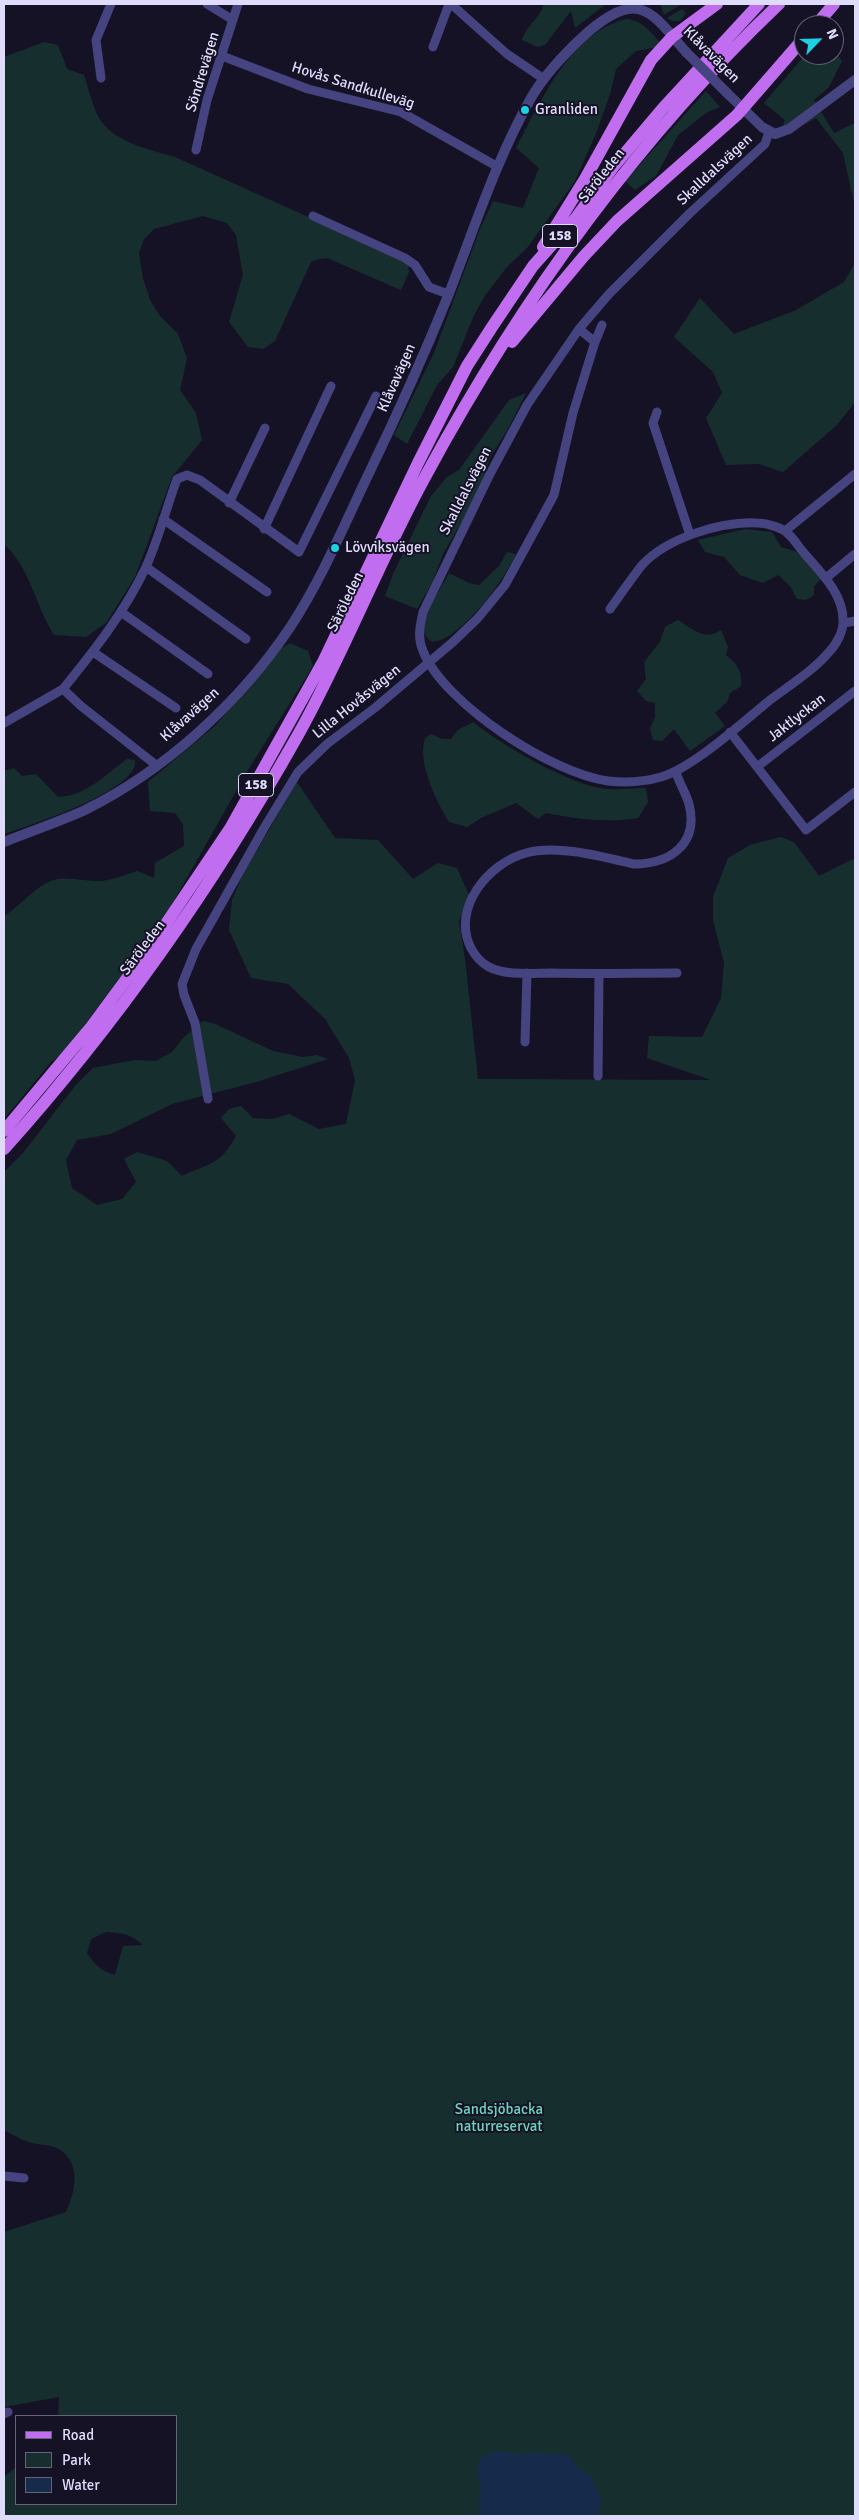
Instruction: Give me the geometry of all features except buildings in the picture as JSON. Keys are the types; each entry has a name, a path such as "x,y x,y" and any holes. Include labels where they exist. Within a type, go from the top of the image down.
{"main road":[{"name":"158","path":"533,266 651,60 672,37 716,4"},
{"name":"Säröleden","path":"4,1131 91,1027 158,935 231,827 323,662 418,463 467,366 533,266 575,219 614,166 662,108 760,4"},
{"name":"Säröleden","path":"4,1149 98,1037 187,916 234,844 324,686 423,481 465,405 552,267 672,114 779,4"},
{"path":"825,15 834,4"},
{"name":"158","path":"497,353 512,342 584,256 617,221 743,109 794,50"}],"street":[{"path":"102,78 96,40 111,4"},
{"path":"207,4 233,20"},
{"name":"Söndrevägen","path":"196,150 206,100 238,4"},
{"path":"433,47 450,4 507,54 544,79"},
{"name":"Klåvavägen","path":"4,842 84,810 132,782 156,765 226,703 262,663 290,626 338,541 424,356 506,145 544,79 570,50 605,20 628,9 644,7 743,109 769,132"},
{"name":"Hovås Sandkulleväg","path":"222,56 308,89 401,112 498,167"},
{"name":"Skalldalsvägen","path":"844,623 838,640 820,661 730,732 676,772 633,782 608,781 574,771 531,751 495,728 441,679 422,650 418,631 423,612 490,474 527,405 578,329 609,294 690,213 765,144 769,132 775,134 782,133 855,80"},
{"path":"313,216 405,258 415,264 429,287 448,294"},
{"name":"Lilla Hovåsvägen","path":"208,1100 194,1023 182,984 196,949 298,772 327,744 376,707 453,642 495,599 514,570 554,495 573,413 594,342 602,325"},
{"path":"578,329 594,342"},
{"path":"264,529 331,386"},
{"path":"4,723 63,689 93,652 121,612 146,567 177,479 187,474 200,480 264,529 299,552 376,396"},
{"path":"657,412 653,423 690,535"},
{"path":"230,503 265,428"},
{"path":"786,532 855,474"},
{"path":"163,519 267,592"},
{"path":"610,609 643,565 663,548 690,535 757,522 786,532 826,578 840,603 844,623 855,621"},
{"path":"826,578 855,554"},
{"path":"146,567 246,639"},
{"path":"121,612 208,674"},
{"path":"93,652 176,708"},
{"path":"63,689 81,706 156,765"},
{"name":"Jaktlyckan","path":"756,767 855,690"},
{"path":"730,732 806,830 855,792"},
{"path":"676,772 689,804 691,831 683,846 671,856 648,864 634,864 584,854 538,851 525,853 504,864 479,885 464,920 467,941 480,961 489,967 527,973 677,973"},
{"path":"525,1042 527,973"},
{"path":"598,1076 599,974"},
{"path":"4,2176 24,2178"}],"green space":[{"path":"544,4 606,4 575,28 571,11 545,45 538,47 522,40"},
{"path":"660,4 678,4 680,5 664,15"},
{"path":"682,9 686,13 680,21 672,21 667,18"},
{"path":"626,19 643,25 664,46 636,51 616,69 611,91 597,131 575,181 527,248 506,268 484,297 474,315 453,367 437,385 407,444 394,435 434,353 480,229 493,201 523,208 539,168 516,148 547,90 573,54 589,38 606,27"},
{"path":"44,42 58,45 67,69 84,75 96,112 109,130 119,137 141,147 175,157 408,262 409,272 401,290 327,258 311,262 275,341 263,349 248,347 229,322 243,275 236,235 227,223 203,216 154,229 144,239 139,253 143,279 151,302 160,316 178,334 187,358 180,390 196,413 202,440 172,477 135,577 106,623 86,637 54,635 21,565 4,544 4,57"},
{"path":"796,65 840,65 829,87 814,100 834,133 855,123 855,207 843,153 816,118 778,139 785,120 764,103"},
{"path":"706,91 720,107 706,113 678,135 656,176 635,190 625,181"},
{"path":"855,263 855,402 837,425 783,472 759,464 726,465 706,418 722,393 713,372 674,337 700,298 734,334 796,310 844,282"},
{"path":"526,393 508,429 489,459 487,471 473,502 443,554 432,583 417,609 385,596 393,574 431,496 447,477 459,470 509,400"},
{"path":"745,529 772,532 781,547 797,552 822,578 814,586 814,595 806,600 797,599 790,586 778,575 763,583 740,575 724,557 705,552 698,540"},
{"path":"507,552 516,554 492,593 468,620 455,631 443,639 432,642 424,633 425,622 430,607 449,573 469,583 479,585 499,566"},
{"path":"678,620 693,630 704,634 709,635 721,630 728,647 726,655 736,665 741,677 741,686 730,693 727,702 715,713 725,726 690,751 674,729 662,741 653,740 650,729 655,717 655,703 646,701 637,691 646,679 644,662 660,642 665,627"},
{"path":"290,643 308,651 313,666 248,770 166,915 63,1054 52,1061 4,1119 4,916 41,886 54,880 100,881 137,871 154,878 155,863 184,846 183,824 175,813 150,811 148,782 216,725 280,649"},
{"path":"473,722 518,753 556,773 592,786 607,789 646,788 648,802 638,818 592,820 546,813 538,819 516,803 481,818 467,827 449,822 429,781 423,748 425,738 431,734 442,739 451,739 458,730"},
{"path":"127,759 135,760 132,771 120,783 102,794 57,815 4,834 4,771 14,768 22,776 36,774 58,797 68,796 86,789"},
{"name":"Sandsjöbacka naturreservat","path":"297,782 335,838 378,840 413,879 438,863 457,868 470,897 459,921 478,1079 711,1080 647,1058 649,1036 702,1037 721,998 724,963 713,920 713,897 728,858 750,845 780,837 794,842 819,876 855,858 855,2516 4,2516 4,2477 15,2468 15,2505 178,2505 178,2415 58,2415 59,2397 4,2407 4,2232 66,2212 74,2187 74,2170 66,2155 59,2149 28,2142 4,2130 4,1172 23,1153 75,1086 93,1068 135,1060 156,1061 172,1052 184,1037 203,1021 213,1023 273,1051 303,1057 317,1055 328,1059 256,1082 172,1104 111,1134 77,1140 66,1160 72,1188 97,1205 122,1199 136,1182 124,1159 137,1152 167,1161 182,1176 207,1166 225,1153 236,1136 221,1118 229,1109 241,1106 253,1118 273,1119 289,1114 319,1129 346,1124 355,1080 349,1058 325,1019 288,984 251,978 229,930 232,900 243,874","holes":["106,1932 130,1936 143,1945 123,1946 115,1975 99,1967 87,1953 91,1939"]}],"water":[{"path":"495,2451 523,2454 540,2452 551,2455 560,2453 571,2457 576,2466 591,2477 601,2498 597,2516 479,2516 480,2484 477,2468 481,2458"}],"place":[{"name":"Granliden","path":"525,110"},
{"name":"Lövviksvägen","path":"335,548"}]}
